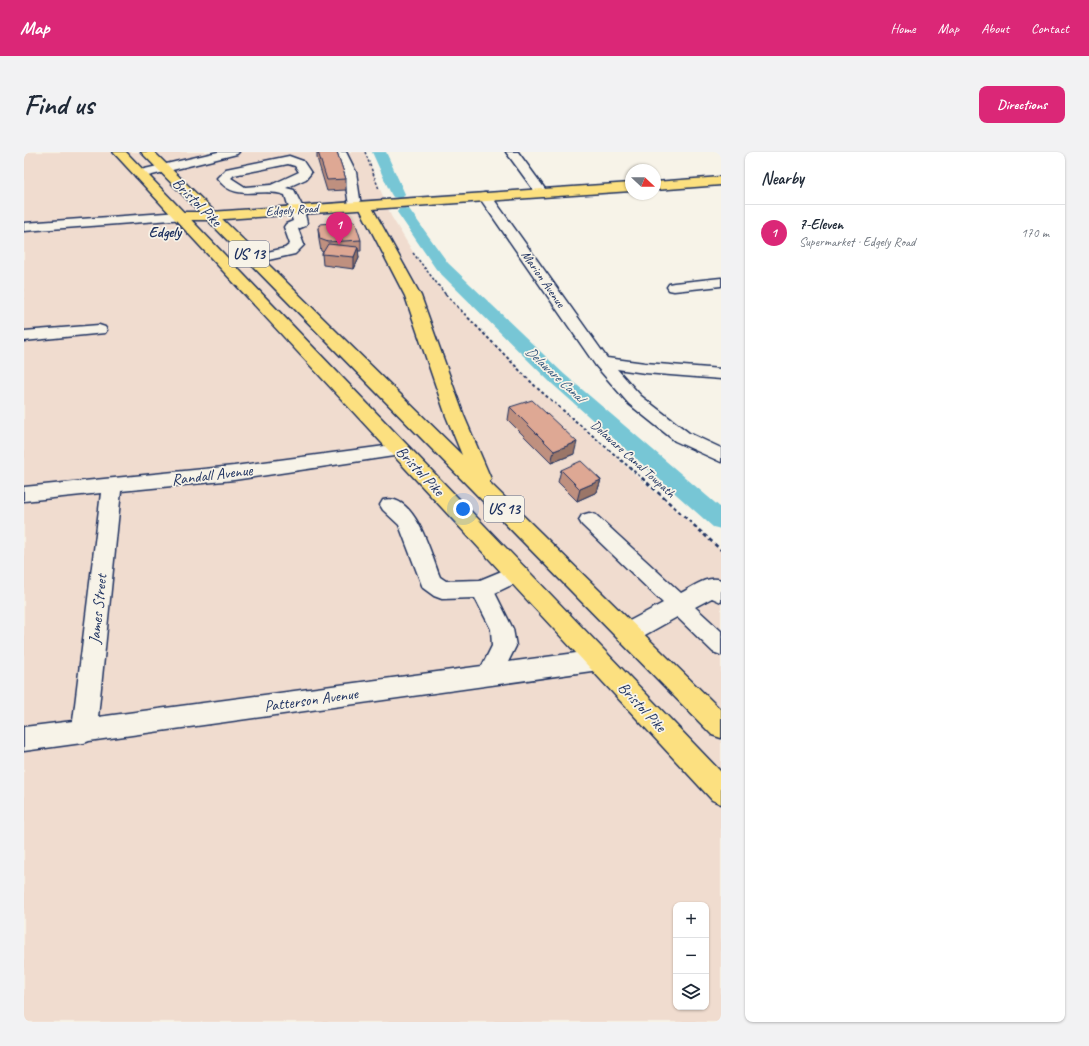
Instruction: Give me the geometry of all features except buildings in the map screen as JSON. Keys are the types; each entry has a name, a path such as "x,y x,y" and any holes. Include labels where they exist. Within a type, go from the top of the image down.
{"main road":[{"name":"Bristol Pike","path":"120,152 721,791"},
{"name":"Bristol Pike","path":"147,152 721,726"},
{"path":"661,186 721,181"},
{"name":"Edgely Road","path":"180,216 211,216 625,187"},
{"path":"360,206 413,296 455,416 472,460 488,493"}],"street":[{"path":"140,174 164,169 198,156 233,152"},
{"path":"340,152 350,172 360,206"},
{"path":"512,152 542,193"},
{"path":"255,260 290,251 297,245 291,227 300,223 290,192 273,189 246,191 233,187 223,178 225,174 230,172 289,160 299,164 305,173 302,176 273,189"},
{"name":"Marion Avenue","path":"485,197 602,362 635,400 682,438 721,456"},
{"name":"Edgely Road","path":"24,227 180,216"},
{"path":"674,287 721,282"},
{"path":"24,336 99,330"},
{"path":"602,362 645,368 721,374"},
{"name":"Randall Avenue","path":"24,494 234,473 400,450"},
{"name":"James Street","path":"84,732 112,486"},
{"path":"390,505 408,522 431,582 442,590 482,589 516,573"},
{"path":"589,520 680,604 721,645"},
{"path":"628,633 714,586 721,593"},
{"path":"482,589 502,629 504,646 490,676"},
{"name":"Patterson Avenue","path":"24,739 84,732 598,660"}],"path":[{"path":"365,152 380,192"},
{"name":"Delaware Canal Towpath","path":"412,252 444,293 537,388 608,448 721,550"}],"shaded area":[{"path":"24,152 365,152 391,216 416,257 444,293 537,388 721,550 721,1022 24,1022"}],"waterway":[{"name":"Delaware Canal","path":"379,152 398,194"},
{"name":"Delaware Canal","path":"404,212 442,266 557,378 721,521"}],"place":[{"name":"7-Eleven","path":"339,245"}],"district":[{"name":"Edgely","path":"165,232"}]}
